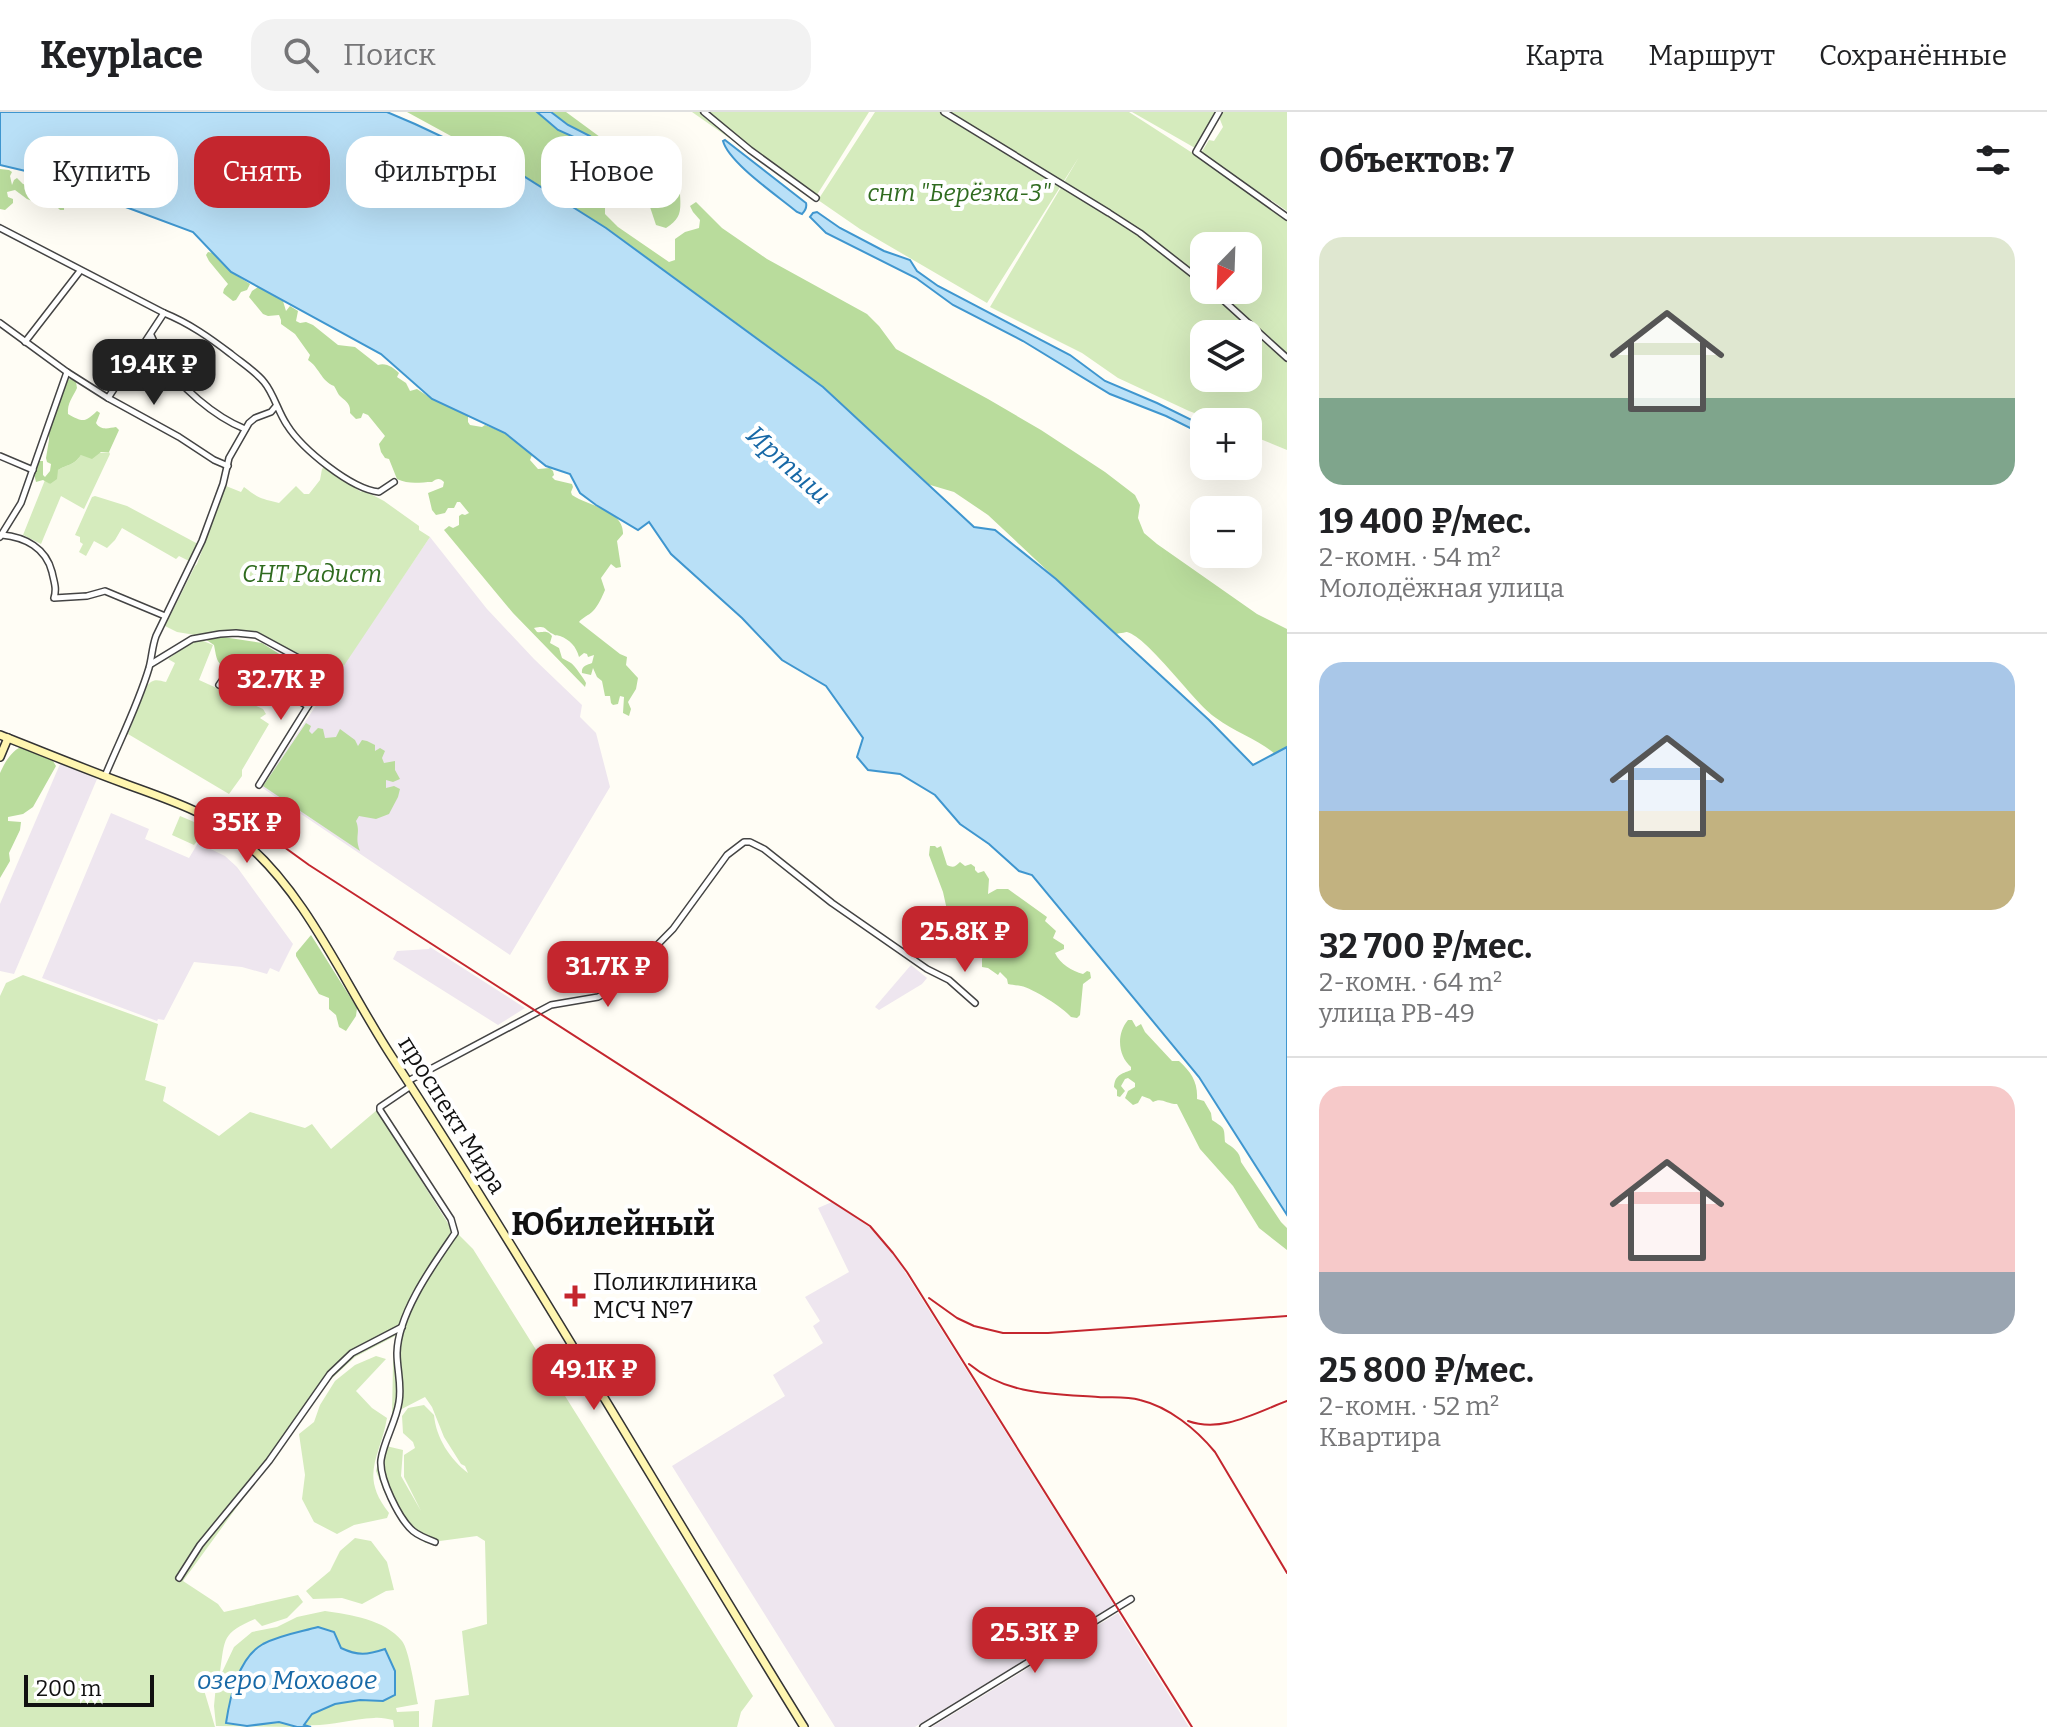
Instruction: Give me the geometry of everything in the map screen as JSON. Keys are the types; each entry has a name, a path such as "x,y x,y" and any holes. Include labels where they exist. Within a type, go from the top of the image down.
{"street":[{"path":"704,112 816,198"},
{"path":"944,112 1140,233 1190,272"},
{"path":"1219,112 1196,152 1287,217"},
{"path":"0,228 203,333 265,382 289,429 322,462 358,486 379,492 394,482"},
{"path":"25,342 80,271"},
{"path":"1227,304 1287,358"},
{"path":"108,398 164,313"},
{"path":"0,323 108,398 228,466"},
{"path":"151,335 168,368 192,393 224,419 245,429"},
{"path":"67,372 21,503 1,536 23,539 46,557 56,589 54,598 87,596 105,591 165,616"},
{"path":"105,776 128,724 165,616 202,541 229,458 245,429 255,418 271,412 276,406"},
{"path":"0,456 33,470"},
{"path":"150,664 202,636 256,635 328,674 259,785"},
{"path":"219,685 228,672 237,673 261,681 308,706"},
{"path":"0,757 4,737"},
{"name":"проспект Мира","path":"4,737 213,821 240,838 292,892 804,1727"},
{"path":"435,1542 420,1535 405,1521 386,1485 381,1457 399,1404 401,1386 397,1355 403,1326 413,1302 455,1233 451,1219 380,1107 410,1084 551,1005 598,997 614,989 673,929 727,855 744,842 764,849 832,903 927,969 949,980 975,1003"},
{"path":"179,1578 200,1545 269,1461 330,1374 352,1353 403,1326"},
{"path":"923,1727 1131,1599"}],"shaded area":[{"path":"430,537 487,609 582,705 580,717 596,733 610,787 510,955 261,787"},
{"path":"60,764 97,779 14,974 0,971 0,904"},
{"path":"111,813 149,829 145,839 189,858 198,843 225,856 237,867 293,944 279,972 270,968 267,974 242,967 194,962 164,1020 157,1021 42,978"},
{"path":"430,947 525,1008 498,1025 393,959 397,951"},
{"path":"911,965 927,978 922,984 879,1010 875,1007"},
{"path":"832,1202 868,1226 893,1253 1114,1605 915,1727 835,1727 672,1466 785,1396 773,1375 823,1343 813,1326 820,1321 805,1297 849,1272 818,1208"},
{"path":"1118,1613 1189,1727 932,1727"}],"green space":[{"path":"407,112 537,112 558,130 572,136 541,136 541,187 525,177 525,136 451,136"},
{"path":"551,112 566,112 599,136 590,136 568,125"},
{"path":"692,112 869,112 815,198"},
{"name":"снт \"Берёзка-3\"","path":"875,112 1129,112 1287,221 1287,450 1262,440 1262,408 1190,408 1190,411 1118,378 1082,353 990,307 1079,157 987,303 860,229 818,200"},
{"path":"1132,112 1217,112 1195,148"},
{"path":"1222,112 1287,112 1287,211 1201,153 1223,127 1219,117"},
{"path":"0,169 9,170 12,172 12,185 17,178 24,184 24,197 15,190 7,192 13,203 5,210 0,209"},
{"path":"696,202 722,228 767,259 867,314 896,349 1041,430 1105,472 1135,495 1140,505 1138,518 1144,533 1257,614 1287,629 1287,747 1275,754 1216,718 1147,646 1127,632 1115,634 988,515 954,492 927,484 823,387 574,208 605,208 605,214 618,227 669,262 675,260 675,239 699,228 700,220 690,206"},
{"path":"650,208 680,208 675,221 666,228 656,225"},
{"path":"208,252 250,284 236,300 223,293 228,284 209,261"},
{"path":"258,287 283,301 286,311 290,306 298,311 296,321 313,325 338,345 355,347 378,365 392,367 410,391 417,389 468,416 470,425 485,425 505,433 532,455 530,460 538,469 550,468 555,480 572,484 572,495 618,519 623,534 617,541 621,567 611,564 601,578 605,590 600,601 579,622 627,657 626,665 638,678 628,702 631,709 629,716 623,713 624,697 620,696 618,704 613,705 610,696 605,696 602,681 593,668 591,675 582,673 583,667 592,663 594,655 588,657 584,653 579,657 567,639 543,627 534,628 537,632 552,636 550,643 559,648 562,658 577,670 586,683 585,687 513,613 444,530 459,525 459,516 469,513 457,502 454,508 436,515 428,493 443,487 444,482 438,479 410,483 397,479 389,459 381,452 379,444 385,436 368,415 363,413 361,418 356,419 350,413 347,402 308,360 310,355 295,334 281,324 279,315 263,314 249,297"},
{"path":"65,380 76,382 77,388 69,403 68,414 84,420 97,411 100,413 96,423 98,426 119,430 109,452 101,452 92,459 81,455 58,470 57,479 50,484 43,480 36,482 34,474 38,461 43,461 45,477 50,471 51,464 46,458 49,429"},
{"path":"109,452 84,509 61,496 41,544 23,535 45,480 50,484 58,470 81,455"},
{"name":"СНТ Радист","path":"325,466 361,492 363,490 384,501 430,537 341,670 320,667 245,631 223,630 195,635 165,626 197,564 226,486 241,492 244,487 261,498 279,503 296,486 304,494 309,494 320,480"},
{"name":"СНТ Радист","path":"95,496 127,506 198,544 189,561 179,556 176,559 122,528 107,548 94,541 86,556 79,552 83,544 80,537 75,535"},
{"path":"216,636 262,643 317,678 318,685 303,683 315,692 308,704 302,700 307,689 301,684 293,696 290,681 287,682 288,688 280,684 277,686 264,672 251,678 238,672 239,657 231,671 222,666 214,645 205,639"},
{"name":"СНТ Радист","path":"201,640 213,645 199,680 263,709 266,714 260,718 269,724 229,794 128,734 147,686 158,680 166,682 175,663 168,659 189,644"},
{"path":"306,723 311,726 309,731 312,734 318,728 323,729 325,738 336,737 340,729 358,746 362,740 375,745 375,751 380,748 385,751 382,758 384,763 395,761 395,770 400,779 393,782 386,780 386,788 394,786 400,789 398,797 389,814 376,819 359,816 356,821 360,851 263,786"},
{"path":"21,747 53,761 56,766 33,807 23,814 8,817 8,821 21,822 20,830 9,853 10,861 0,878 0,773 11,755"},
{"path":"180,816 206,827 200,830 206,830 206,840 210,831 215,833 207,845 197,841 194,845 172,835"},
{"path":"930,846 941,846 947,865 954,866 960,862 965,866 971,864 978,873 984,871 989,879 988,894 997,889 1008,889 1047,917 1045,921 1056,931 1053,938 1064,945 1064,949 1055,953 1060,960 1079,973 1090,972 1091,978 1083,984 1080,1015 1077,1018 1032,990 1008,984 1000,972 998,975 982,967 986,945 983,927 979,936 963,932 953,913 947,910 929,855"},
{"path":"311,935 357,1008 356,1016 346,1031 339,1027 336,1015 329,1009 329,998 319,994 296,956"},
{"path":"23,975 158,1024 145,1080 166,1087 163,1101 219,1136 250,1112 305,1128 312,1124 331,1149 377,1110 449,1225 473,1249 753,1696 741,1712 737,1727 432,1727 435,1700 469,1695 462,1631 487,1624 485,1541 477,1536 425,1543 385,1494 376,1471 382,1445 403,1450 401,1476 421,1511 404,1477 404,1455 415,1448 403,1433 402,1416 408,1408 424,1405 434,1415 445,1447 468,1473 444,1437 432,1407 425,1397 392,1414 397,1335 355,1357 328,1382 183,1581 218,1604 224,1612 298,1595 303,1602 287,1618 262,1626 255,1619 236,1628 227,1638 220,1672 201,1680 215,1727 0,1727 0,996 6,983"},
{"path":"1128,1020 1132,1020 1136,1027 1141,1024 1172,1061 1179,1061 1190,1073 1195,1082 1197,1099 1204,1101 1212,1120 1223,1128 1225,1142 1238,1152 1241,1162 1287,1228 1287,1250 1259,1228 1233,1186 1200,1149 1177,1104 1159,1100 1153,1102 1142,1096 1133,1105 1125,1098 1128,1091 1135,1087 1135,1083 1128,1078 1121,1086 1125,1091 1120,1097 1117,1096 1114,1087 1117,1077 1131,1070 1120,1045"},
{"path":"376,1356 386,1359 356,1391 387,1418 373,1477 380,1500 389,1513 387,1518 354,1525 337,1534 314,1522 302,1499 305,1475 299,1434 314,1422 320,1405 335,1381 355,1365"},
{"path":"355,1538 371,1541 387,1562 394,1590 362,1604 342,1598 313,1599 306,1591 330,1571 340,1551"},
{"path":"325,1611 377,1623 402,1641 418,1704 396,1708 397,1712 419,1711 419,1727 394,1727 393,1720 379,1718 304,1725 311,1714 335,1704 360,1700 383,1701 370,1654 354,1654 341,1648 245,1661 234,1688 226,1723 247,1726 279,1722 298,1727 216,1726 216,1685 234,1647 252,1632"}],"water":[{"name":"Иртыш","path":"0,112 387,112 415,124 440,136 346,136 346,208 525,208 525,177 541,187 541,208 574,208 606,228 823,387 974,527 995,530 1056,579 1209,720 1253,765 1287,747 1287,1215 1199,1077 1032,875 1019,871 989,844 960,824 935,795 900,774 868,770 857,757 863,738 826,686 782,660 742,618 671,554 649,522 638,530 596,505 580,493 570,474 546,466 505,433 432,399 381,354 231,272 193,232 127,208 178,208 178,136 24,136 24,171 0,165"},
{"path":"537,112 551,112 590,136 572,136 558,130"},
{"path":"725,140 806,203 802,214 744,169 727,150"},
{"path":"817,212 884,251 910,260 917,271 938,286 1070,355 1105,381 1190,419 1190,428 1110,394 1023,341 953,305 916,278 826,233 810,217"},
{"name":"озеро Моховое","path":"318,1627 334,1632 341,1648 347,1651 363,1654 385,1649 395,1671 395,1695 383,1701 360,1700 335,1704 312,1714 304,1725 311,1727 279,1722 247,1726 226,1723 241,1668 254,1650 276,1638"}],"railway":[{"path":"223,803 309,865 870,1226 907,1272 1192,1727"},
{"path":"929,1298 957,1318 1003,1333 1048,1333 1287,1316"},
{"path":"969,1364 998,1382 1030,1391 1135,1399 1171,1413 1191,1427 1215,1452 1287,1573"},
{"path":"1188,1421 1213,1425 1226,1423 1287,1401"}],"place":[{"name":"Поликлиника МСЧ №7","path":"575,1296"}],"district":[{"name":"Юбилейный","path":"613,1224"}]}
